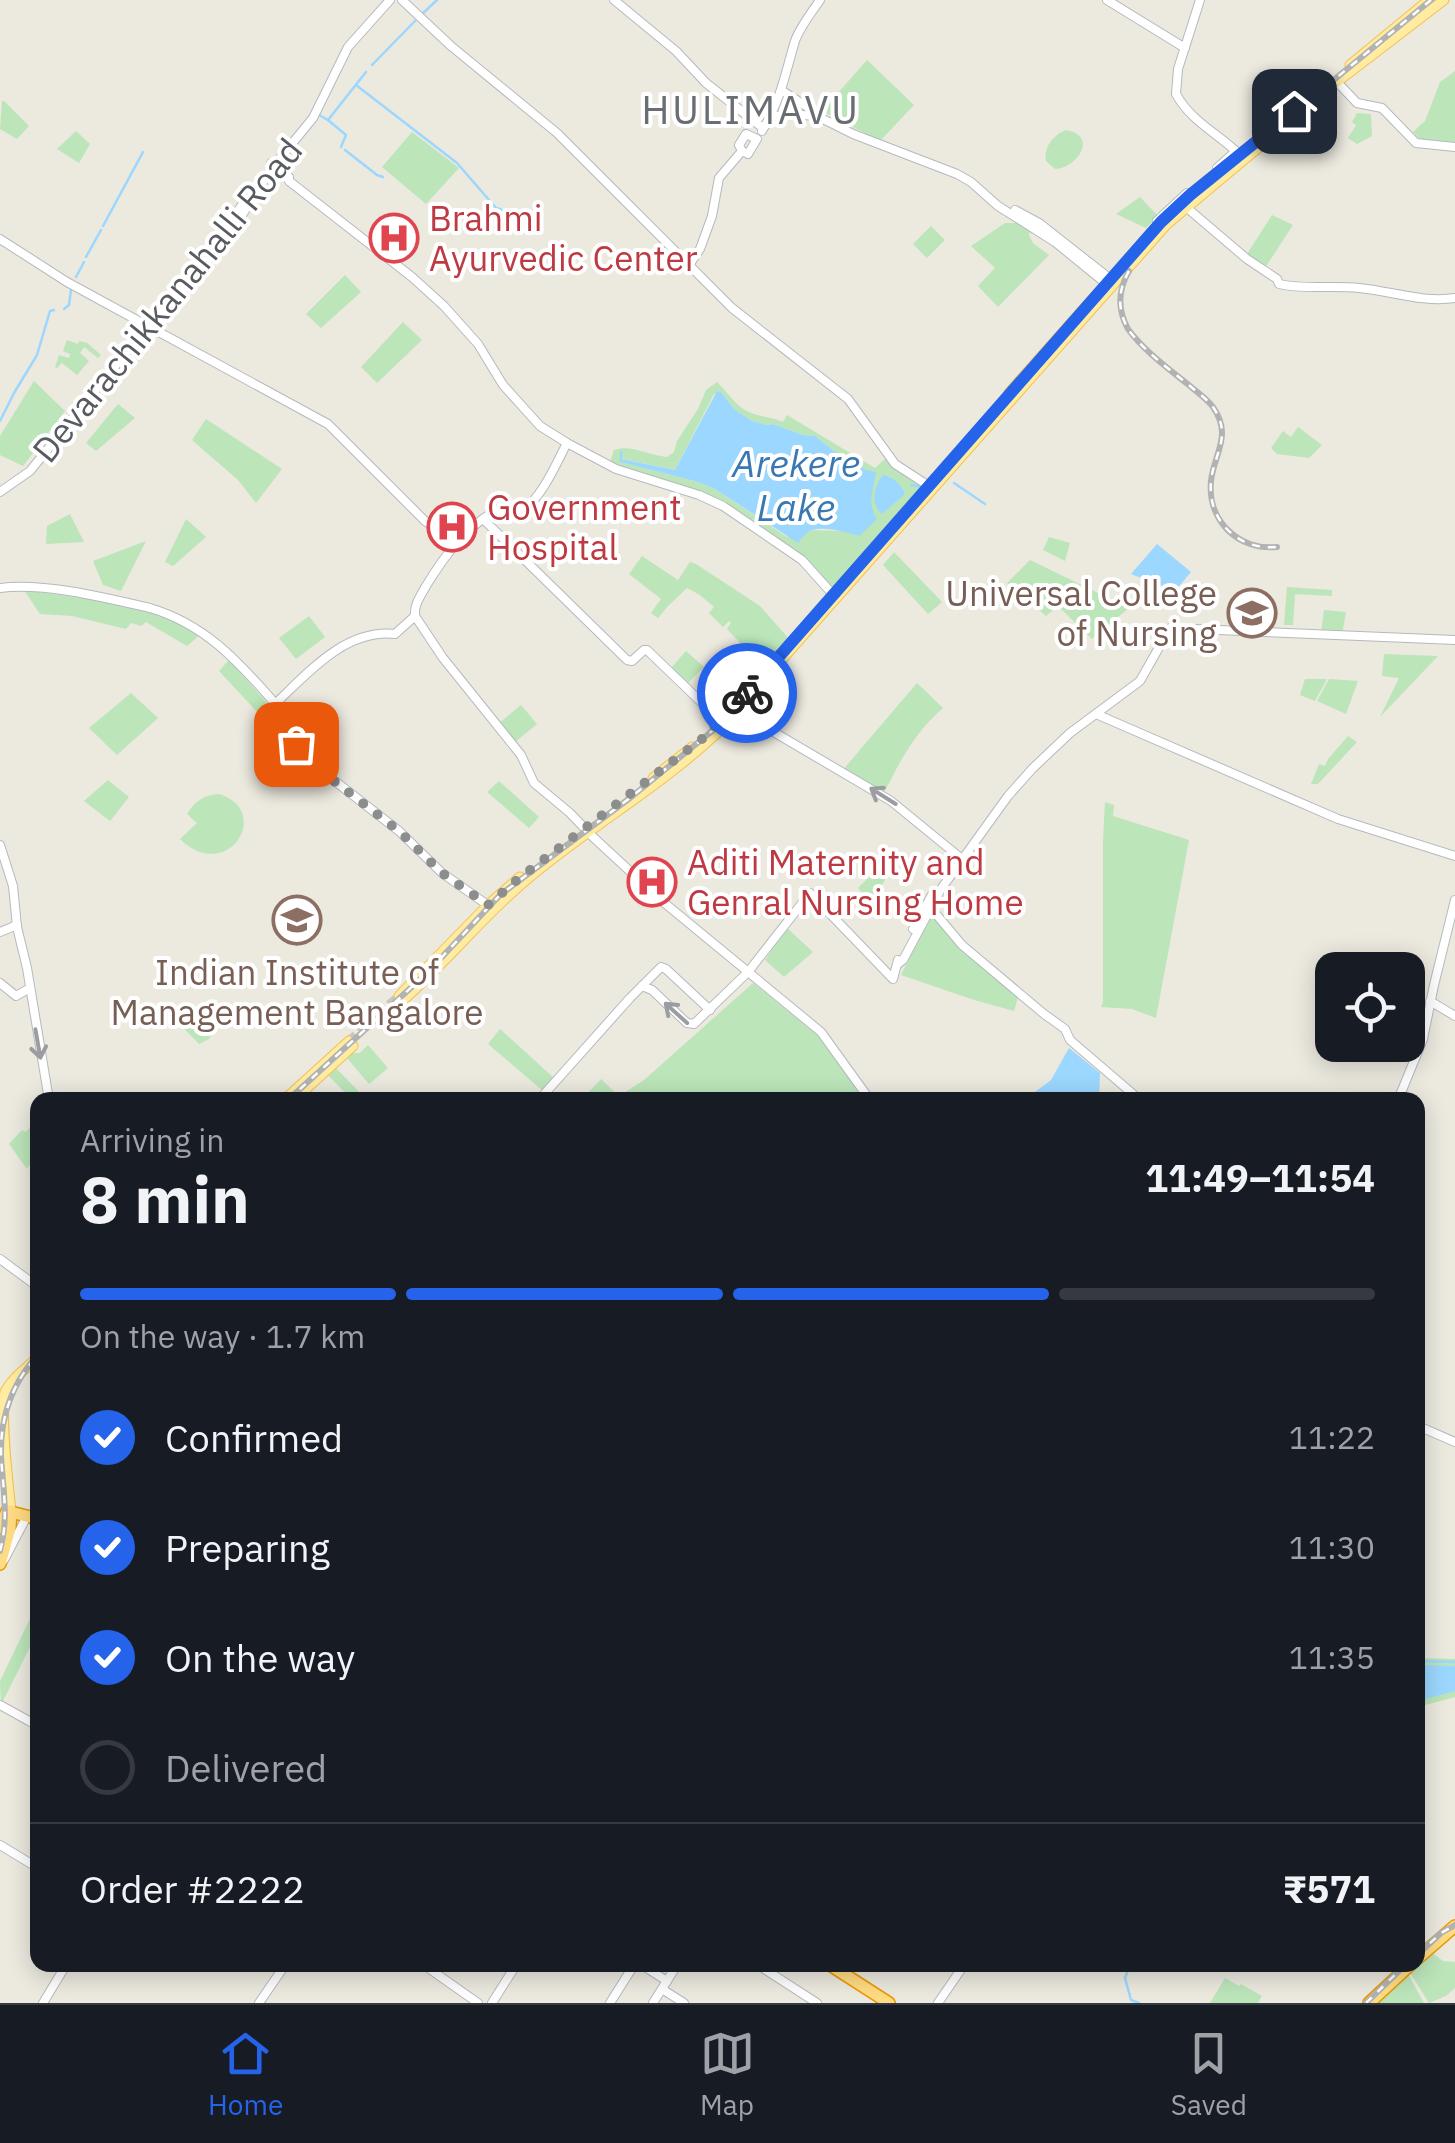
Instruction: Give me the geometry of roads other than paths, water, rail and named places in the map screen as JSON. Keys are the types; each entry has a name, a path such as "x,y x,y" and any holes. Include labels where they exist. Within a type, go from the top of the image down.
{"highway":[{"path":"9,1513 30,1520"},
{"path":"0,1528 9,1513"},
{"path":"0,1566 10,1528 9,1513"},
{"path":"1425,1948 1455,1923"},
{"path":"833,1972 881,2003"},
{"path":"841,1972 889,2003"},
{"path":"1360,2003 1393,1972"},
{"path":"1369,2003 1402,1972"}],"main road":[{"path":"723,723 1039,358 1237,152 1338,82 1429,0"},
{"path":"1111,283 1168,214 1237,152 1444,0"},
{"path":"401,998 517,880 738,711 833,598"},
{"path":"293,1092 351,1043 302,1092"},
{"path":"9,1513 1,1393 6,1382 30,1363"},
{"path":"0,1452 9,1513"}],"street":[{"name":"Devarachikkanahalli Road","path":"0,490 30,464 184,285 307,120 342,47 387,0"},
{"path":"402,0 451,46 557,133 732,308 848,399 895,464 931,487"},
{"path":"614,0 676,51 706,83 763,128"},
{"path":"689,265 700,249 712,216 719,178 742,151 739,145 746,134 757,139 770,118 794,52 823,0"},
{"path":"1107,0 1185,48"},
{"path":"1115,0 1185,48"},
{"path":"1200,0 1178,68 1176,94 1190,114 1237,152"},
{"path":"1338,82 1357,103 1382,108 1416,143 1455,147"},
{"path":"782,90 817,116"},
{"path":"770,118 788,114 817,116 957,174 1111,283"},
{"path":"272,165 412,277 458,321 503,390 534,423 616,472 716,506 796,560 833,598"},
{"path":"1186,207 1281,285 1356,288 1436,300 1455,296"},
{"path":"0,237 68,282 328,424 425,521 456,543"},
{"path":"491,907 442,873 399,831 330,778 270,714 274,705 324,659 352,640 381,632 396,634 414,616 419,599 456,543 499,508 517,512 525,508 546,483 566,445"},
{"path":"483,519 627,660 632,661 647,650 723,723"},
{"path":"0,588 43,589 116,600 166,614 228,652 274,705"},
{"path":"414,616 521,754 532,780 662,901 822,1032 864,1092"},
{"path":"642,986 652,990 690,1025 748,972 810,894 893,979 928,906 998,804 1070,733 1140,682 1170,628 1455,640"},
{"path":"738,711 890,801 960,858"},
{"path":"1096,714 1338,819 1455,856"},
{"path":"0,845 12,886 49,1092"},
{"path":"1401,1092 1421,1046 1455,900"},
{"path":"928,906 960,943 1066,1029 1070,1040 1131,1092"},
{"path":"0,932 17,925"},
{"path":"546,1092 661,968 710,1010"},
{"path":"0,982 16,996 30,988"},
{"path":"1430,1001 1455,1016"},
{"path":"0,1259 30,1281"},
{"path":"1425,1429 1455,1442"},
{"path":"0,1566 30,1525"},
{"path":"0,1707 30,1723"},
{"path":"0,1844 30,1863"},
{"path":"42,2003 61,1972"},
{"path":"42,2003 61,1972"},
{"path":"259,2003 280,1972"},
{"path":"437,1972 480,2003"},
{"path":"492,2003 512,1972"},
{"path":"612,2003 632,1972"},
{"path":"642,1972 684,2003"},
{"path":"653,2003 672,1972"},
{"path":"769,1972 817,2003"},
{"path":"938,2003 959,1972"}],"water":[{"name":"Arekere Lake","path":"717,391 752,421 815,436 834,451 876,472 871,501 877,519 859,536 817,529 798,543 715,489 621,462 675,470"},
{"name":"Arekere Lake","path":"883,475 896,482 905,494 882,514 875,495"},
{"path":"1157,544 1191,572 1175,591 1131,574"},
{"path":"1069,1048 1100,1073 1099,1092 1035,1092 1051,1080"},
{"path":"1425,1665 1455,1666 1455,1691 1425,1699"}],"waterway":[{"path":"421,15 437,0"},
{"path":"372,65 415,21"},
{"path":"319,115 328,120 366,72"},
{"path":"356,85 457,163 496,208 523,229"},
{"path":"328,120 346,135 341,147"},
{"path":"345,150 383,177"},
{"path":"103,226 143,152"},
{"path":"86,257 101,230"},
{"path":"76,277 84,262"},
{"path":"64,309 69,305 71,290"},
{"path":"0,421 37,355 50,311 54,310"},
{"path":"621,452 621,461"},
{"path":"954,483 985,504"},
{"path":"911,485 923,487"},
{"path":"1425,1661 1455,1662"},
{"path":"1127,1972 1125,1978 1131,2000 1139,2003"}],"tunnel":[{"path":"349,1041 399,996"}],"railway":[{"path":"297,1092 427,973 500,895 717,727 1162,221 1431,0"},
{"path":"1129,271 1120,300 1128,329 1149,352 1208,401 1219,417 1222,436 1211,495 1220,521 1250,544 1277,547"},
{"path":"0,1551 5,1515 3,1428 9,1402 30,1365"},
{"path":"1425,1948 1455,1925"},
{"path":"1366,2003 1398,1972"}],"place":[{"name":"Brahmi Ayurvedic Center","path":"394,238"},
{"name":"Government Hospital","path":"452,527"},
{"name":"Universal College of Nursing","path":"1252,613"},
{"name":"Aditi Maternity and Genral Nursing Home","path":"652,882"},
{"name":"Indian Institute of Management Bangalore","path":"297,920"}],"district":[{"name":"HULIMAVU","path":"751,109"}]}
